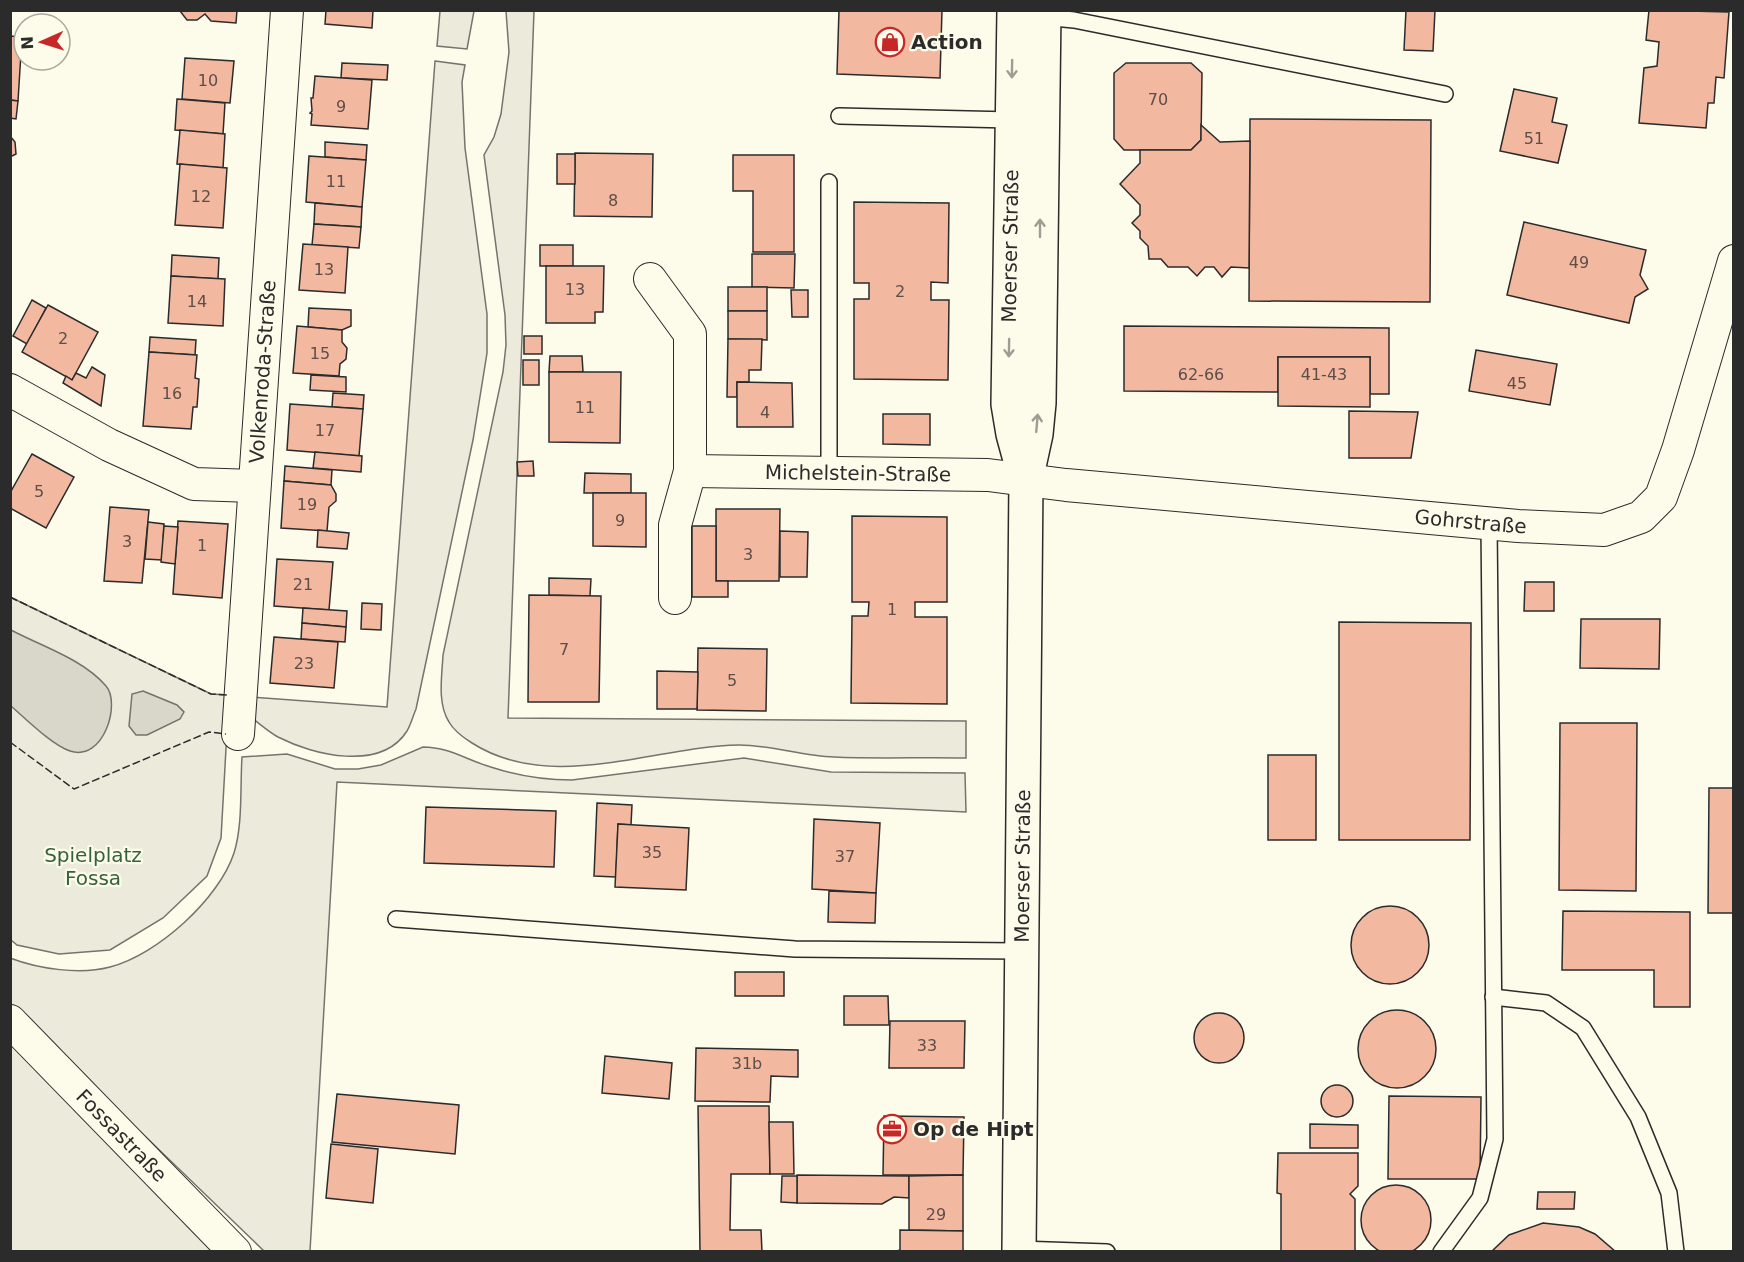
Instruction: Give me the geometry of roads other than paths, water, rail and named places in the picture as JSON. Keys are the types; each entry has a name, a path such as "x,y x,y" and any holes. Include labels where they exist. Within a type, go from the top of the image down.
{"main road":[{"name":"Moerser Straße","path":"1026,480 1013,434 1008,404 1011,120 1034,13"},
{"name":"Moerser Straße","path":"1019,1250 1026,480 1036,434 1039,403 1034,13"}],"street":[{"name":"Volkenroda-Straße","path":"238,734 287,10"},
{"name":"Gohrstraße","path":"1026,480 1489,523 1604,530 1641,517 1661,497 1724,333 1734,261"},
{"path":"650,279 690,333 690,471 675,525 675,598"},
{"path":"10,390 110,445 194,484 254,486"},
{"name":"Michelstein-Straße","path":"690,471 988,475 1026,480"},
{"name":"Fossastraße","path":"10,1021 235,1251"}],"lane":[{"path":"1034,13 1445,94"},
{"path":"839,116 1011,120"},
{"path":"829,182 829,473"},
{"path":"1441,1251 1480,1198 1495,1139 1489,523"},
{"path":"396,920 795,949 1022,951"},
{"path":"1493,997 1546,1003 1583,1028 1643,1128 1669,1193 1676,1251"},
{"path":"1019,1250 1107,1251"}],"place":[{"name":"Action","path":"890,42"},
{"name":"Op de Hipt","path":"892,1129"}],"park label":[{"name":"Spielplatz Fossa","path":"93,866"}]}
